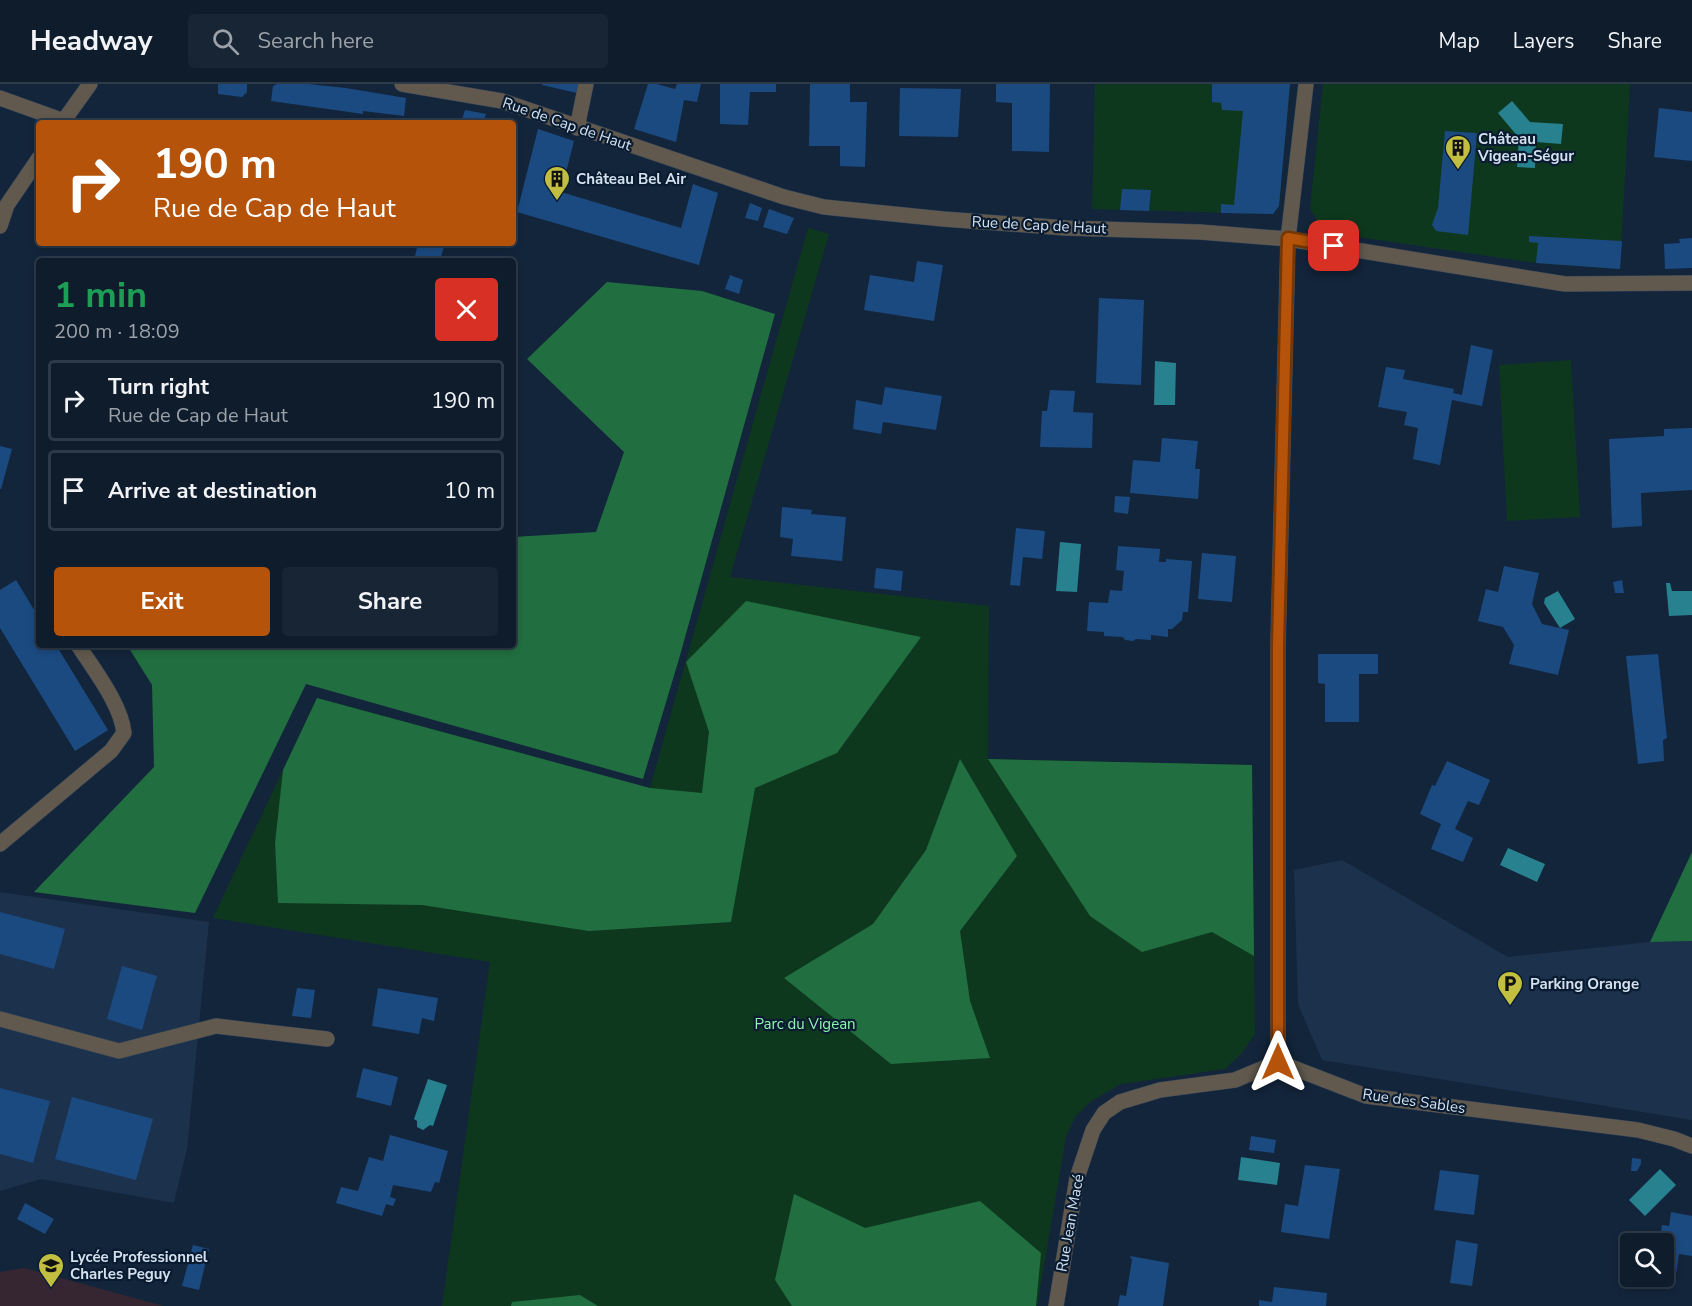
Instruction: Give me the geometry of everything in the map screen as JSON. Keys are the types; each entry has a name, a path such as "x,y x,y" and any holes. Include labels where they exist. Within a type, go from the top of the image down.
{"street":[{"path":"64,120 90,84"},
{"name":"Rue de Cap de Haut","path":"402,84 424,85 502,101 577,128 824,207 1066,228 1200,232 1288,238 1565,284 1692,283"},
{"path":"577,128 586,84"},
{"path":"1278,1062 1278,646 1288,238 1306,84"},
{"path":"0,98 58,120"},
{"path":"0,226 7,205 36,162"},
{"path":"0,844 111,751 124,733 123,720 117,708 80,648"},
{"path":"0,1019 119,1051 216,1026 327,1040"},
{"name":"Rue des Sables","path":"1278,1062 1366,1096 1638,1130 1692,1146"},
{"name":"Rue Jean Macé","path":"1056,1306 1077,1178 1093,1130 1104,1113 1120,1102 1160,1090 1235,1080 1278,1062"}],"shaded area":[{"path":"1512,101 1530,122 1563,124 1561,144 1536,142 1535,168 1517,167 1519,138 1498,113"},
{"path":"607,282 702,291 775,314 679,659 643,779 306,684 195,913 34,892 154,767 152,685 129,648 516,648 516,537 596,532 624,452 527,359"},
{"path":"1155,361 1176,363 1175,405 1154,405"},
{"path":"1060,542 1081,544 1077,592 1056,591"},
{"path":"1666,583 1670,583 1672,591 1692,591 1692,615 1669,616"},
{"path":"1558,591 1575,619 1560,628 1544,603 1545,598"},
{"path":"746,601 921,637 837,753 755,788 731,922 589,931 422,905 278,903 275,843 283,770 317,698 650,788 702,793 709,732 686,662"},
{"path":"960,759 1017,856 960,931 970,1001 990,1058 891,1064 784,978 873,924 926,850"},
{"path":"988,759 1252,765 1254,956 1212,932 1142,952 1090,916"},
{"path":"1508,848 1545,864 1537,882 1500,865"},
{"path":"1692,852 1692,941 1650,942"},
{"name":"Parking Orange","path":"1342,860 1508,957 1650,942 1692,941 1692,1120 1322,1060 1298,1004 1294,870"},
{"path":"0,892 209,922 187,1149 174,1203 41,1179 0,1191"},
{"path":"428,1079 447,1085 433,1126 430,1125 423,1130 417,1127 417,1121 414,1119"},
{"path":"1241,1157 1280,1163 1277,1185 1238,1180"},
{"path":"1660,1169 1676,1185 1645,1216 1629,1200"},
{"path":"794,1194 865,1228 980,1201 1041,1253 1036,1306 792,1306 775,1280"},
{"name":"Lycée Professionnel Charles Peguy","path":"24,1268 164,1306 0,1306 0,1272"},
{"path":"580,1295 598,1306 511,1306 512,1302"}],"green space":[{"path":"1095,84 1290,84 1279,206 1273,214 1092,209"},
{"path":"1323,84 1630,84 1620,269 1536,263 1324,232 1310,208"},
{"name":"Parc du Vigean","path":"808,228 829,234 730,577 989,606 988,759 1252,765 1255,1034 1242,1053 1225,1069 1121,1084 1090,1102 1075,1117 1066,1137 1037,1306 442,1306 490,962 213,918 317,698 650,788"},
{"path":"1571,360 1580,517 1507,521 1499,365"}],"building":[{"path":"218,84 247,84 247,92 242,97 218,94"},
{"path":"277,84 346,88 406,98 404,116 363,111 363,114 271,101 273,86"},
{"path":"578,84 577,93 542,85"},
{"path":"648,84 675,89 677,84 701,84 697,102 684,100 676,142 634,129"},
{"path":"720,84 776,84 776,92 750,92 748,125 720,124"},
{"path":"810,84 850,84 850,102 867,102 865,167 840,166 840,146 809,146"},
{"path":"996,84 1050,84 1049,152 1012,151 1012,103 996,102"},
{"path":"1212,84 1290,84 1279,206 1273,214 1221,213 1221,204 1234,205 1243,111 1222,110 1221,103 1212,102"},
{"path":"900,88 961,89 958,137 899,136"},
{"path":"1659,108 1692,112 1692,161 1654,157"},
{"path":"465,110 486,114 484,120 462,120"},
{"name":"Château Bel Air","path":"538,129 574,141 561,192 681,228 693,184 718,193 699,265 517,212"},
{"name":"Château Vigean-Ségur","path":"1445,131 1477,133 1468,235 1436,231 1432,225 1438,208"},
{"path":"1122,189 1151,190 1149,211 1120,210"},
{"path":"750,203 762,208 758,221 745,218"},
{"path":"769,209 794,218 787,234 763,227"},
{"path":"1529,236 1622,241 1620,269 1536,263 1538,243 1529,242"},
{"path":"1692,238 1692,268 1665,269 1664,244 1680,243 1679,239"},
{"path":"417,246 444,246 441,258 417,258 415,256"},
{"path":"917,261 943,265 934,321 864,310 870,275 914,282"},
{"path":"730,275 743,280 739,294 725,289"},
{"path":"1099,298 1144,300 1141,385 1096,383"},
{"path":"1471,345 1493,350 1482,406 1452,400 1440,465 1413,459 1418,428 1404,425 1407,412 1378,407 1386,367 1405,370 1403,379 1454,389 1453,393 1462,395"},
{"path":"885,387 942,396 936,430 883,422 881,434 853,429 856,400 882,405"},
{"path":"1050,390 1075,391 1073,412 1093,413 1092,448 1040,447 1042,411 1047,411"},
{"path":"1692,428 1692,490 1641,493 1642,526 1612,528 1609,439 1664,436 1664,429"},
{"path":"1162,438 1198,441 1195,469 1200,469 1198,499 1130,493 1133,460 1160,462"},
{"path":"0,446 12,449 1,489 0,489"},
{"path":"1115,496 1130,497 1128,514 1114,512"},
{"path":"782,507 812,510 811,514 846,517 842,561 791,556 793,539 780,537"},
{"path":"1016,528 1045,531 1042,559 1023,557 1020,586 1010,585"},
{"path":"1118,546 1160,549 1159,562 1166,562 1166,559 1192,561 1188,612 1183,612 1182,620 1172,629 1168,629 1168,637 1151,635 1151,640 1136,639 1133,641 1125,640 1123,637 1104,636 1104,632 1087,631 1089,602 1108,603 1110,590 1122,591 1124,571 1116,570"},
{"path":"1202,553 1236,556 1232,602 1198,599"},
{"path":"1504,566 1539,573 1532,604 1542,624 1569,630 1558,675 1509,664 1514,645 1503,627 1478,621 1486,589 1498,592"},
{"path":"876,568 903,571 901,591 874,588"},
{"path":"16,580 36,613 36,648 58,648 108,730 75,751 0,628 0,590"},
{"path":"1622,580 1624,593 1615,593 1613,582"},
{"path":"1318,654 1378,654 1378,674 1359,674 1359,722 1325,722 1325,684 1318,683"},
{"path":"1658,654 1667,738 1663,740 1664,761 1638,764 1626,656"},
{"path":"1447,761 1490,780 1479,805 1468,801 1455,829 1473,838 1463,862 1431,849 1441,824 1420,814 1432,785 1435,786"},
{"path":"0,912 65,929 54,969 0,954"},
{"path":"122,966 157,976 142,1030 107,1019"},
{"path":"297,988 315,990 311,1018 292,1016"},
{"path":"378,988 438,998 434,1021 422,1018 419,1034 372,1026"},
{"path":"363,1068 398,1077 391,1106 356,1097"},
{"path":"0,1088 50,1101 33,1163 0,1154"},
{"path":"72,1097 153,1119 136,1180 55,1159"},
{"path":"390,1135 448,1151 439,1183 435,1182 431,1192 393,1185 390,1197 396,1199 393,1206 386,1204 382,1216 336,1203 341,1187 358,1191 369,1157 383,1161"},
{"path":"1251,1136 1276,1140 1274,1153 1249,1150"},
{"path":"1632,1158 1641,1159 1637,1171 1631,1171"},
{"path":"1305,1165 1340,1169 1329,1239 1281,1232 1285,1204 1298,1206"},
{"path":"1440,1170 1479,1175 1474,1215 1434,1210"},
{"path":"25,1203 54,1219 45,1234 17,1219"},
{"path":"1671,1212 1692,1216 1692,1256 1679,1254 1675,1281 1674,1233 1661,1231 1662,1225 1669,1226"},
{"path":"1456,1240 1478,1244 1472,1286 1450,1283"},
{"path":"193,1245 209,1249 199,1290 182,1286"},
{"path":"1130,1256 1169,1263 1163,1306 1118,1306 1120,1295 1126,1296 1132,1260"},
{"path":"1274,1287 1327,1293 1326,1306 1259,1306 1259,1300 1272,1302"}],"place":[{"name":"Château Vigean-Ségur","path":"1458,171"},
{"name":"Château Bel Air","path":"557,202"},
{"name":"Parking Orange","path":"1510,1007"},
{"name":"Lycée Professionnel Charles Peguy","path":"51,1289"}],"route":[{"path":"1278,1062 1278,646 1288,238 1334,246"}]}
